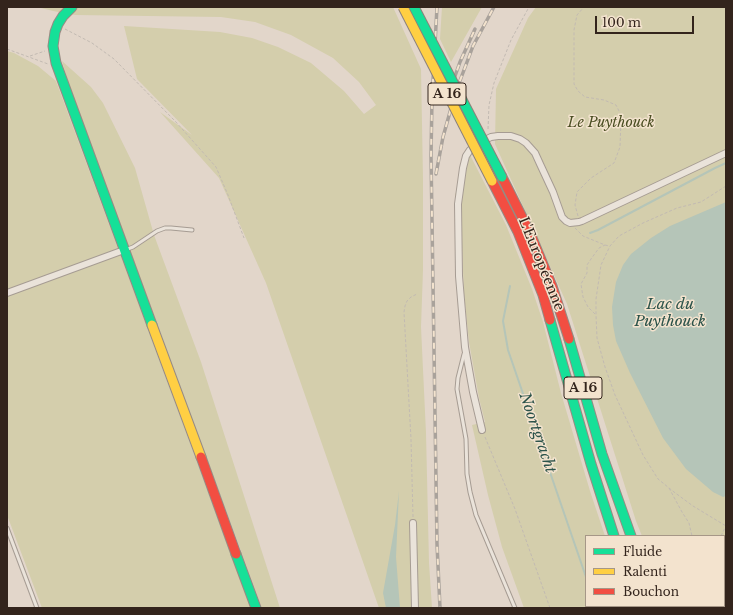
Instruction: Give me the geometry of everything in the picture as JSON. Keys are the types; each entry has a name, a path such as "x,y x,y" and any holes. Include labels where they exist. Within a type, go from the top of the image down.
{"main road":[{"path":"72,7 66,12 57,26 54,35 53,48 55,59 256,608"},
{"name":"L'Européenne","path":"403,7 518,232 543,295 590,464 614,535"},
{"name":"L'Européenne","path":"414,7 530,233 552,286 570,342 602,454 631,535"}],"street":[{"path":"482,430 465,347 459,276 458,210 463,168 466,156 470,150 488,138 511,136 520,139 535,153 553,192 562,217 570,223 579,222 726,153"},
{"path":"7,294 124,250"},
{"path":"413,523 415,608"}],"lane":[{"path":"124,250 136,245 157,231 165,228 192,230"},
{"path":"465,347 457,389 466,439 467,474 469,486 476,515 515,608"},
{"path":"7,528 37,608"}],"path":[{"path":"488,138 489,105 494,83 511,40 529,7"},
{"path":"579,222 575,205 578,192 591,178 614,164 620,148 621,120 620,111 616,105 604,100 585,96 578,91 574,84 574,30 577,15 584,7"},
{"path":"57,26 92,43 114,59 175,121 216,167 244,238"},
{"path":"28,57 53,48"},
{"path":"7,49 58,68"},
{"path":"722,535 726,526 693,506 658,479 644,455 615,395 605,367 597,338 596,299 601,265 610,246 619,236 643,223 677,208 700,202 726,186"},
{"path":"570,223 584,236 610,246"},
{"path":"596,315 588,307 583,297 582,284 587,273 587,265 599,248 605,245"},
{"path":"413,523 411,439 404,312 407,302 411,297 417,294"},
{"path":"482,430 515,509 550,608"},
{"path":"669,488 689,523 692,535"}],"green space":[{"path":"37,7 393,7 421,69 423,270 421,327 426,433 429,563 432,608 379,608 266,283 219,178 160,112 192,135 137,79 124,26 220,32 252,38 278,47 311,63 344,91 364,114 376,105 359,82 333,58 291,35 255,22 221,17 75,15"},
{"path":"442,7 482,7 451,62 440,39"},
{"name":"Le Puythouck","path":"536,7 726,7 726,608 671,608 725,607 725,535 642,535 567,304 495,144 496,89 528,18"},
{"path":"7,51 14,53 38,66 56,81 251,608 42,608 7,515"},
{"path":"62,61 91,87 103,103 135,168 154,235 201,362 280,608 262,608 70,88"},
{"path":"470,155 506,225 532,289 543,322 561,393 605,535 585,535 585,607 632,608 524,608 502,547 472,425 485,422 469,342 464,294 461,224 455,195"}],"water":[{"name":"Lac du Puythouck","path":"726,202 726,496 723,497 713,492 686,469 663,438 630,373 616,341 612,307 616,282 623,265 631,254 651,238 670,226"},
{"path":"399,491 396,557 400,608 386,608 383,593 395,525"}],"waterway":[{"path":"590,233 726,163"},
{"name":"Noortgracht","path":"510,286 503,321 508,350 585,574"}],"railway":[{"path":"437,7 432,99 431,156 437,544 440,608"},
{"path":"436,174 443,137 455,94 473,46 494,7"},
{"path":"449,93 460,62 475,29"}],"traffic: fast":[{"path":"72,7 63,16 55,32 53,46 56,63 152,325"},
{"path":"414,7 502,177"},
{"path":"550,320 591,464 614,535"},
{"path":"569,339 602,454 631,535"},
{"path":"236,554 256,608"}],"traffic: slow":[{"path":"403,7 492,181"},
{"path":"152,325 201,457"}],"traffic: jam":[{"path":"502,177 530,233 552,286 569,339"},
{"path":"492,181 518,232 543,295 550,320"},
{"path":"201,457 236,554"}]}
